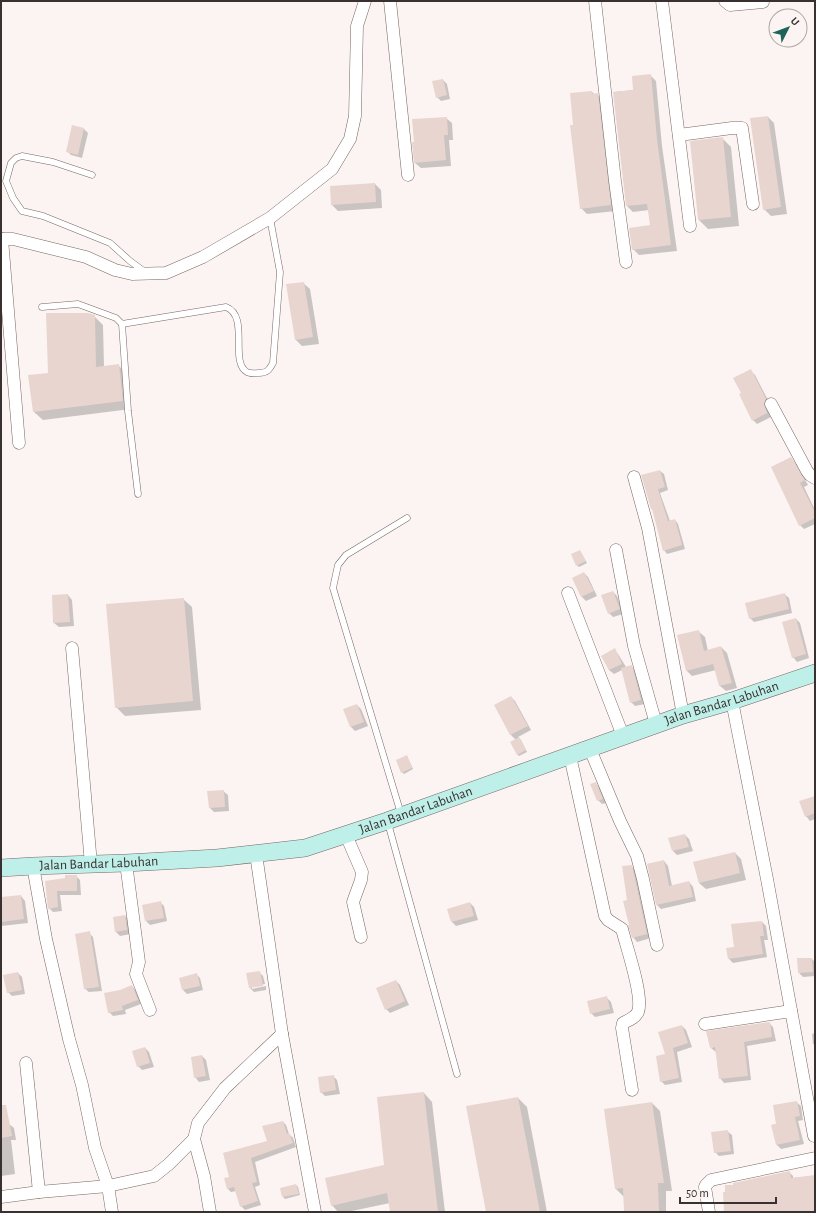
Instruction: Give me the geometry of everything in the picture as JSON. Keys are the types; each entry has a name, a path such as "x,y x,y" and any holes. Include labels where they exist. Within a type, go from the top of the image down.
{"main road":[{"name":"Jalan Bandar Labuhan","path":"1,868 217,858 305,848 394,819 656,724 732,701 815,673"}],"street":[{"path":"18,443 1,239 13,239 86,257 115,270 132,274 166,273 204,256 270,218 332,169 350,139 354,116 357,26 365,1"},
{"path":"390,1 408,175"},
{"path":"595,1 615,181 626,262"},
{"path":"662,1 690,226"},
{"path":"725,1 730,5 763,2"},
{"path":"679,135 742,128 753,204"},
{"path":"771,404 807,471 815,478"},
{"path":"634,477 648,528 683,715"},
{"path":"616,550 634,646 656,724"},
{"path":"568,594 623,736"},
{"path":"72,648 92,864"},
{"path":"732,701 814,1136"},
{"path":"590,749 620,821 637,856 657,944"},
{"path":"570,756 605,916 608,920 622,928 639,994 638,1012 633,1018 624,1023 622,1028 632,1090"},
{"path":"346,835 362,872 361,880 353,902 361,937"},
{"path":"256,854 282,1034 315,1212"},
{"path":"126,863 139,962 136,974 150,1010"},
{"path":"33,866 46,940 69,1039 82,1085 95,1148 108,1186 112,1212"},
{"path":"705,1024 791,1011"},
{"path":"1,1197 108,1186 154,1176 170,1164 194,1139 198,1124 225,1088 282,1034"},
{"path":"26,1063 39,1192"},
{"path":"194,1139 204,1176 210,1212"},
{"path":"709,1212 705,1187 711,1180 815,1158"}],"lane":[{"path":"92,175 53,162 22,156 16,158 11,163 6,180 13,198 22,211 43,216 110,243 130,261 148,274"},
{"path":"122,324 226,307 231,309 237,316 240,362 244,370 249,373 265,373 269,370 273,363 280,272 270,218"},
{"path":"42,307 78,304 116,318 122,324 128,411 138,494"},
{"path":"407,518 346,555 338,565 333,588 394,819 456,1074"}],"building":[{"path":"651,74 657,139 671,245 632,250 629,228 650,225 647,204 626,206 613,92 633,90 632,76"},
{"path":"443,79 447,95 436,98 432,81"},
{"path":"592,91 592,94 598,93 611,205 580,209 570,125 573,125 570,93"},
{"path":"768,116 781,207 763,210 750,118"},
{"path":"447,117 448,135 444,135 446,160 414,163 412,119"},
{"path":"72,125 84,128 78,155 66,152"},
{"path":"723,137 731,217 698,220 690,141"},
{"path":"375,183 376,202 331,205 330,186"},
{"path":"304,282 313,337 295,340 286,284"},
{"path":"46,313 88,313 95,315 96,367 119,364 123,401 33,412 28,375 48,373"},
{"path":"751,369 766,399 764,404 767,413 752,421 739,394 741,393 733,378"},
{"path":"791,457 805,480 800,483 815,512 815,518 799,526 771,467"},
{"path":"660,470 665,487 658,489 668,521 675,519 682,545 663,551 641,475"},
{"path":"580,550 586,561 576,566 571,554"},
{"path":"584,572 594,591 581,597 572,578"},
{"path":"613,591 620,609 608,614 601,595"},
{"path":"785,593 789,609 749,619 745,603"},
{"path":"68,594 70,622 53,623 52,595"},
{"path":"184,598 193,701 115,708 106,604"},
{"path":"796,618 806,654 792,658 782,622"},
{"path":"699,630 704,651 721,646 732,683 719,686 713,664 686,671 677,635"},
{"path":"615,648 622,664 609,670 601,656"},
{"path":"632,665 641,700 630,703 621,668"},
{"path":"511,696 528,726 510,735 494,705"},
{"path":"357,704 364,722 350,727 343,709"},
{"path":"519,737 526,750 517,755 510,742"},
{"path":"407,755 412,768 401,773 396,760"},
{"path":"596,782 603,799 597,801 590,784"},
{"path":"224,790 225,807 209,808 207,791"},
{"path":"815,796 815,813 805,817 799,801"},
{"path":"685,834 689,847 672,851 668,838"},
{"path":"735,852 740,873 699,883 693,862"},
{"path":"664,860 669,886 689,881 693,897 656,905 647,864"},
{"path":"632,865 647,934 632,938 623,901 627,900 622,866"},
{"path":"65,875 77,875 77,891 57,891 58,907 48,909 45,881 65,878"},
{"path":"21,895 24,919 1,922 1,897"},
{"path":"161,901 164,918 145,921 142,905"},
{"path":"470,902 474,916 451,922 447,909"},
{"path":"125,915 127,930 115,932 113,917"},
{"path":"762,921 764,936 760,936 763,954 728,959 726,948 734,947 731,924"},
{"path":"90,931 99,987 84,989 75,934"},
{"path":"797,958 812,958 813,972 798,973"},
{"path":"260,971 263,986 249,988 246,973"},
{"path":"18,972 22,990 7,993 3,975"},
{"path":"197,973 200,986 182,990 179,978"},
{"path":"396,980 405,1001 385,1010 376,988"},
{"path":"132,985 138,1000 122,1006 123,1010 108,1013 104,993 120,990"},
{"path":"607,996 610,1009 590,1014 587,1001"},
{"path":"770,1022 772,1037 744,1042 748,1076 719,1079 715,1047 710,1048 706,1031"},
{"path":"682,1025 688,1043 673,1048 679,1078 660,1082 656,1056 665,1054 658,1032"},
{"path":"145,1047 150,1063 137,1067 132,1051"},
{"path":"202,1055 206,1076 194,1078 191,1057"},
{"path":"334,1075 336,1090 320,1093 318,1077"},
{"path":"424,1092 438,1212 390,1212 387,1193 331,1206 325,1178 384,1165 377,1097"},
{"path":"518,1097 540,1212 486,1212 466,1106"},
{"path":"797,1101 800,1116 795,1117 800,1140 776,1145 771,1125 776,1124 773,1105"},
{"path":"652,1102 664,1183 658,1183 659,1212 624,1212 623,1188 615,1189 604,1109"},
{"path":"1,1105 6,1105 12,1136 1,1138"},
{"path":"283,1121 287,1134 289,1133 293,1143 251,1158 257,1182 252,1183 258,1201 240,1207 234,1187 227,1189 224,1178 229,1177 223,1153 267,1141 262,1126"},
{"path":"728,1130 731,1151 714,1153 711,1132"},
{"path":"790,1171 791,1178 815,1175 815,1212 724,1212 723,1192 725,1192 725,1185 733,1185 733,1183"},
{"path":"296,1184 299,1194 282,1197 280,1188"}]}
